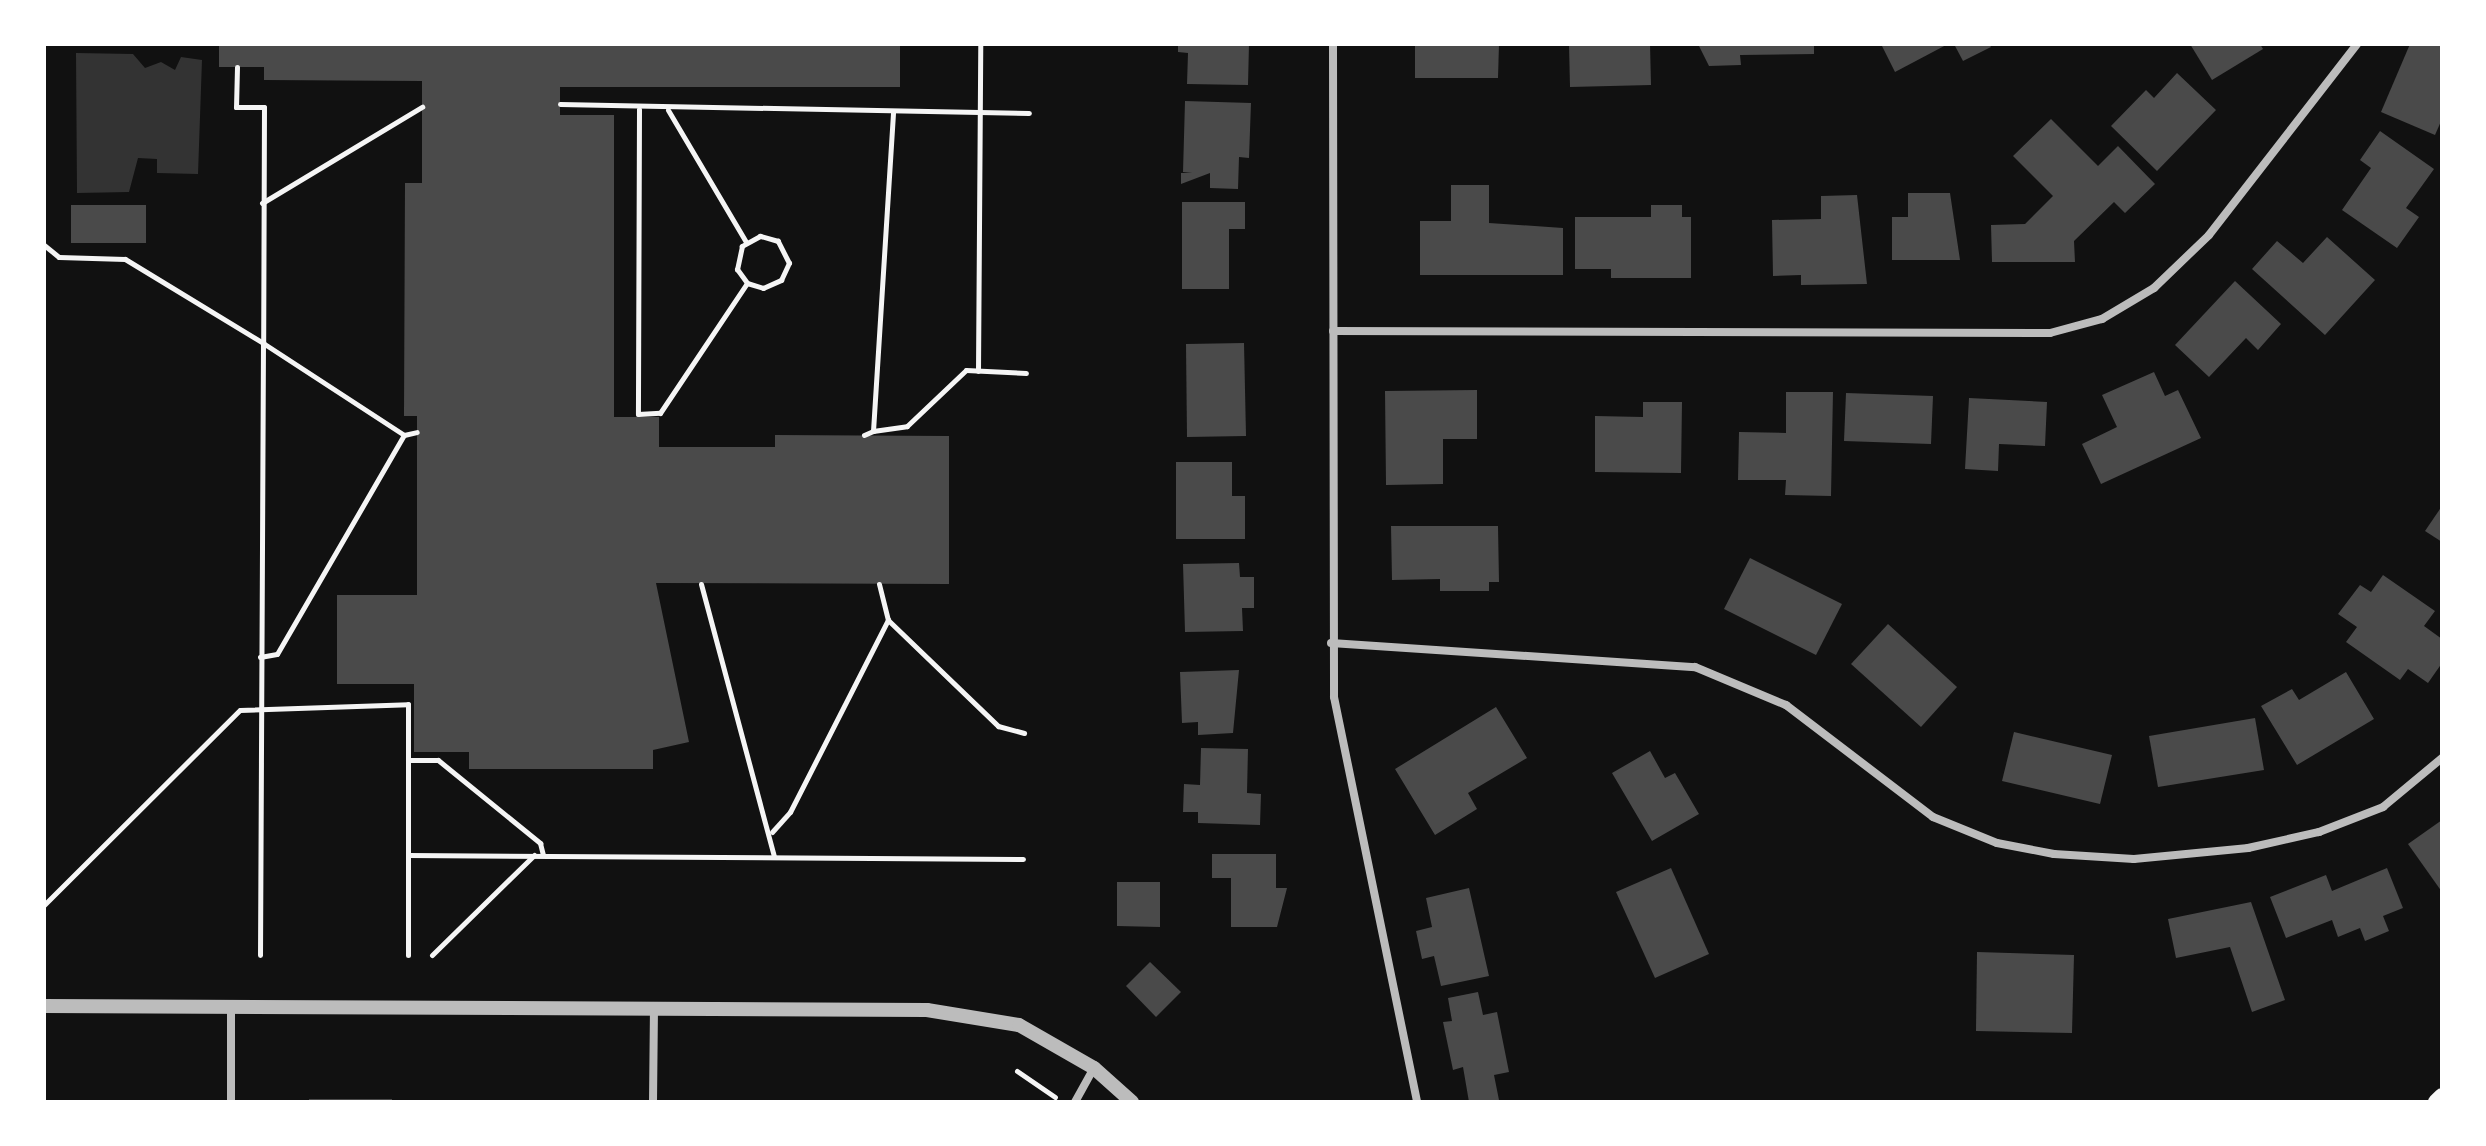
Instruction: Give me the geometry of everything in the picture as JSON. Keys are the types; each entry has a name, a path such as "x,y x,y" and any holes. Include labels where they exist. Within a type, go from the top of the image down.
{"main road":[{"path":"2436,1102 2442,1096"}],"street":[{"path":"1333,44 1331,643 1341,740 1417,1102"},
{"path":"1333,331 2050,333 2102,319 2154,288 2209,235 2357,44"},
{"path":"1331,643 1695,667 1786,705 1933,817 1973,836 2054,854 2134,859 2248,848 2319,832 2383,807 2442,758"},
{"path":"44,1006 961,1013 1019,1025 1094,1068 1132,1102"},
{"path":"231,1007 231,1102"},
{"path":"653,1102 654,1009"},
{"path":"1075,1102 1094,1068"}],"path":[{"path":"978,371 980,44"},
{"path":"237,67 236,107 264,107 261,203 260,955"},
{"path":"560,104 668,110 1029,113"},
{"path":"261,203 422,107"},
{"path":"639,109 638,414 660,413 747,283"},
{"path":"668,110 746,242"},
{"path":"873,431 893,113"},
{"path":"746,242 778,241 789,263 773,286 747,283"},
{"path":"746,242 737,262 747,283"},
{"path":"44,245 59,257 125,259 263,343 404,435 417,432"},
{"path":"864,435 907,426 961,373 1026,373"},
{"path":"260,657 277,654 404,435"},
{"path":"701,584 772,832 774,857"},
{"path":"879,584 888,620 998,726 1024,733"},
{"path":"772,832 790,812 888,620"},
{"path":"44,905 234,715 260,704 408,704 408,955"},
{"path":"408,760 438,760 540,843 543,855"},
{"path":"408,855 1023,859"},
{"path":"432,955 534,855"},
{"path":"1017,1071 1063,1102"}],"shaded area":[{"path":"76,53 133,54 145,68 161,62 175,70 181,57 202,60 198,174 157,173 157,159 138,158 129,192 77,193"}],"building":[{"path":"219,44 900,44 900,87 560,87 560,115 614,115 614,417 659,417 659,447 775,447 775,435 949,436 949,584 656,583 689,742 653,750 653,769 469,769 469,752 414,752 414,684 337,684 337,595 417,595 417,416 404,416 405,183 422,183 422,81 264,80 264,67 219,67"},
{"path":"1178,44 1249,44 1248,85 1187,84 1188,53 1178,52"},
{"path":"1415,44 1499,44 1498,78 1415,78"},
{"path":"1569,44 1650,44 1651,85 1570,87"},
{"path":"1698,44 1814,44 1814,54 1740,55 1741,65 1709,66"},
{"path":"1881,44 1948,44 1895,72"},
{"path":"1954,44 1989,44 1991,47 1963,61"},
{"path":"2190,44 2260,44 2263,49 2212,80"},
{"path":"2410,44 2442,44 2442,119 2435,135 2381,112"},
{"path":"2177,73 2216,110 2157,171 2111,126 2146,90 2154,98"},
{"path":"1185,101 1251,103 1249,158 1239,157 1238,189 1210,188 1210,173 1181,184 1181,173 1192,173 1183,172"},
{"path":"2051,119 2098,166 2118,146 2155,184 2125,213 2114,202 2074,241 2075,262 1992,262 1991,225 2025,224 2053,196 2013,156"},
{"path":"2380,131 2434,169 2406,208 2419,217 2397,248 2342,210 2371,168 2360,160"},
{"path":"1451,185 1489,185 1489,223 1563,228 1563,275 1420,275 1420,221 1451,221"},
{"path":"1908,193 1950,193 1960,260 1892,260 1892,217 1908,217"},
{"path":"1857,195 1867,284 1801,285 1801,275 1773,276 1772,220 1821,219 1821,196"},
{"path":"1182,202 1245,202 1245,229 1229,229 1229,289 1182,289"},
{"path":"71,205 146,205 146,243 71,243"},
{"path":"1651,205 1682,205 1682,217 1691,217 1691,278 1611,278 1611,269 1575,269 1575,217 1651,217"},
{"path":"2327,237 2375,280 2325,335 2252,269 2277,241 2303,263"},
{"path":"2235,281 2281,324 2258,350 2246,338 2209,377 2175,345"},
{"path":"1244,343 1246,436 1187,437 1186,344"},
{"path":"2154,372 2165,396 2178,390 2201,438 2101,484 2082,444 2117,427 2102,395"},
{"path":"1477,390 1477,439 1443,439 1443,484 1386,485 1385,391"},
{"path":"1786,392 1833,392 1831,496 1785,495 1786,480 1738,480 1739,432 1786,433"},
{"path":"1846,393 1933,396 1931,444 1844,441"},
{"path":"1969,398 2047,402 2045,446 1999,444 1998,471 1965,469"},
{"path":"1643,402 1682,402 1681,473 1595,472 1595,416 1643,417"},
{"path":"1176,462 1232,462 1232,496 1245,496 1245,539 1176,539"},
{"path":"2442,506 2442,542 2425,531"},
{"path":"1391,526 1498,526 1499,582 1489,582 1489,591 1440,591 1440,579 1392,580"},
{"path":"1750,558 1842,604 1816,655 1724,609"},
{"path":"1239,563 1240,577 1254,577 1254,608 1242,608 1243,631 1185,632 1183,564"},
{"path":"2383,575 2435,611 2424,626 2442,639 2442,663 2428,683 2408,669 2400,680 2346,642 2357,627 2338,614 2360,585 2371,592"},
{"path":"1888,624 1957,687 1921,727 1851,664"},
{"path":"1239,670 1233,733 1198,735 1198,722 1182,723 1180,672"},
{"path":"2346,672 2374,719 2297,765 2261,706 2292,689 2299,700"},
{"path":"1496,707 1527,758 1468,793 1477,809 1435,835 1395,769"},
{"path":"2255,718 2264,770 2158,787 2149,736"},
{"path":"2014,732 2112,755 2100,804 2002,781"},
{"path":"1201,748 1248,749 1247,793 1261,794 1260,825 1198,823 1198,812 1183,812 1184,784 1200,785"},
{"path":"1650,751 1665,778 1675,773 1699,814 1652,841 1612,773"},
{"path":"2442,820 2442,892 2408,844"},
{"path":"1212,854 1276,854 1276,888 1287,888 1277,927 1231,927 1231,878 1212,878"},
{"path":"1671,868 1709,954 1655,978 1616,892"},
{"path":"2387,868 2403,908 2383,916 2389,931 2365,941 2360,928 2338,937 2332,920 2286,938 2270,897 2326,875 2332,891"},
{"path":"1117,882 1160,882 1160,927 1117,926"},
{"path":"1469,888 1489,976 1441,986 1434,956 1422,959 1416,931 1432,927 1426,898"},
{"path":"2251,902 2285,1000 2252,1012 2230,947 2176,958 2168,919"},
{"path":"1977,952 2074,955 2072,1033 1976,1031"},
{"path":"1150,962 1181,992 1156,1017 1126,986"},
{"path":"1478,992 1483,1015 1497,1012 1509,1072 1494,1075 1499,1100 1492,1102 1469,1102 1463,1067 1453,1070 1443,1022 1452,1021 1448,998"},
{"path":"309,1099 392,1099 392,1102 309,1102"}]}
